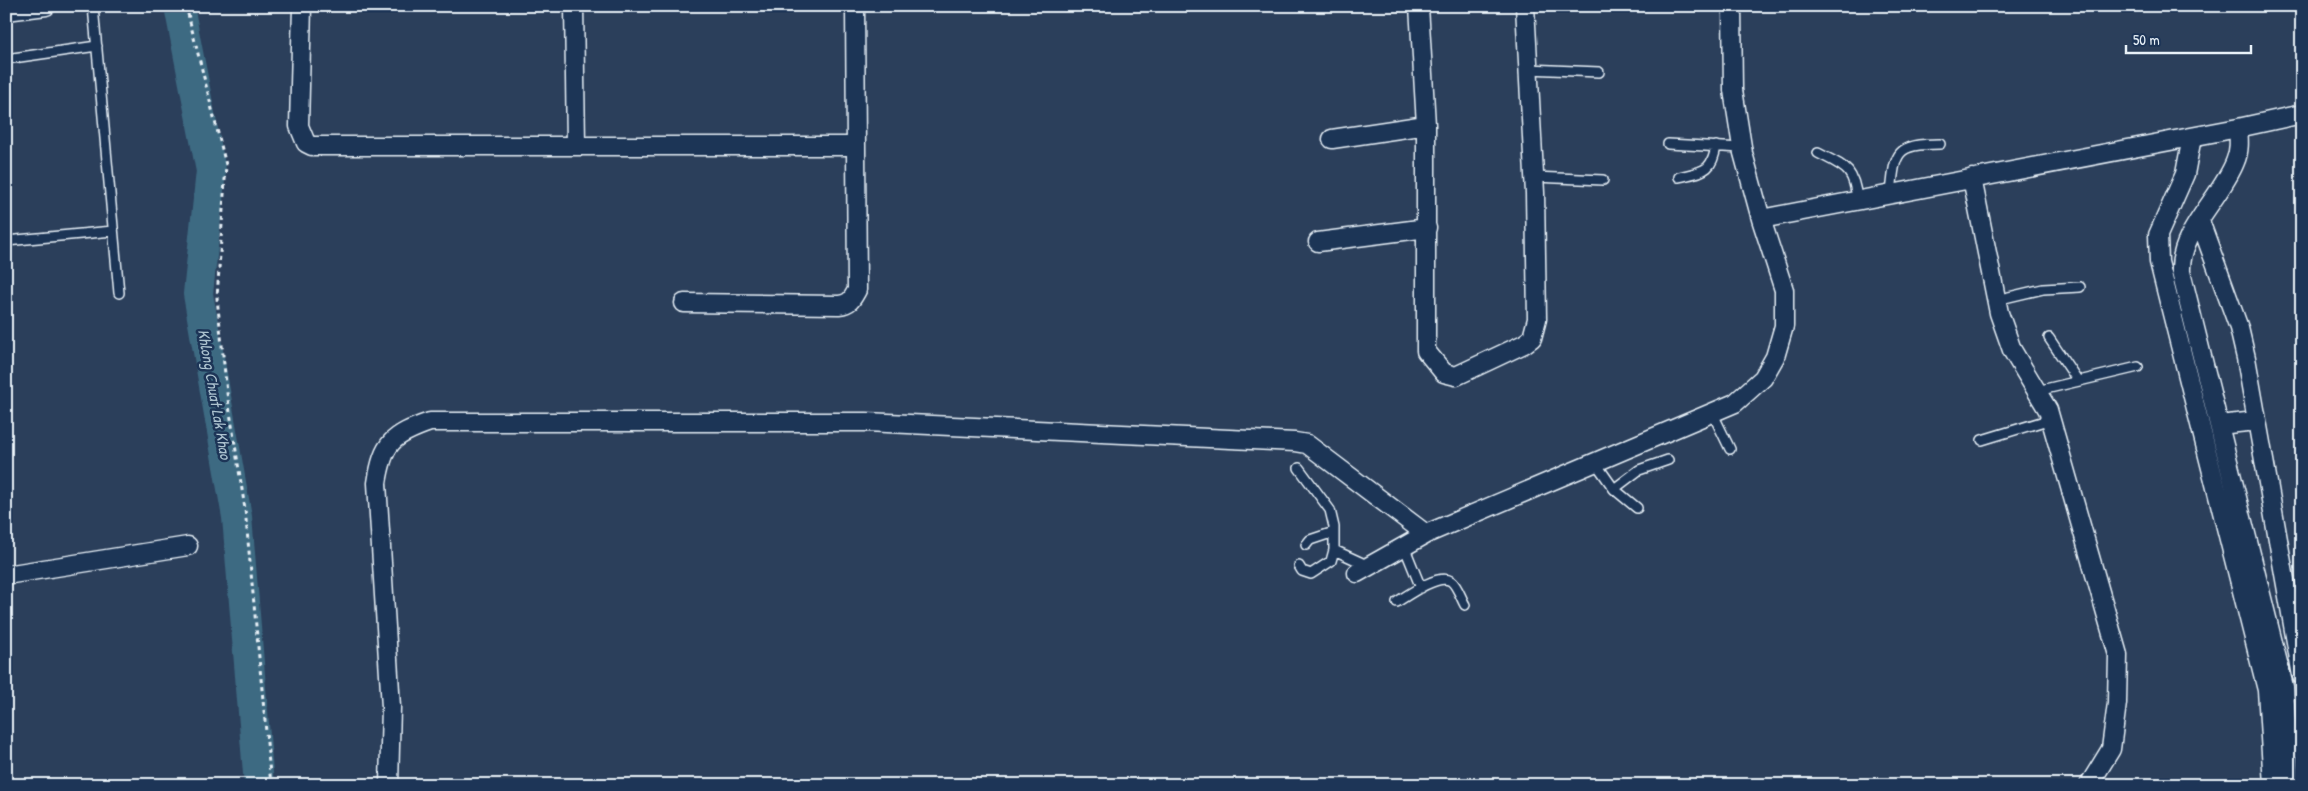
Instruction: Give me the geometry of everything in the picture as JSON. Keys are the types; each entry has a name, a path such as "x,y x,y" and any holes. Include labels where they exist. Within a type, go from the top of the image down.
{"street":[{"path":"6,11 46,6"},
{"path":"302,6 299,126 306,143 312,146 856,146"},
{"path":"574,6 576,145"},
{"path":"684,303 839,306 846,305 852,300 857,290 855,6"},
{"path":"1419,6 1426,125 1426,351 1444,373 1456,376 1524,344 1534,332 1538,312 1534,177 1525,6"},
{"path":"1363,570 1426,534 1735,403 1763,378 1775,357 1784,326 1784,290 1761,219 1742,148 1732,90 1732,6"},
{"path":"1761,219 2192,137 2302,114"},
{"path":"1332,140 1426,125"},
{"path":"2238,128 2239,146 2235,163 2183,249 2181,272 2219,426 2251,592 2267,690 2273,785"},
{"path":"2192,137 2185,174 2158,235 2159,262 2251,592 2284,687 2290,785"},
{"path":"1972,178 1996,300 2012,350 2037,391 2050,418 2118,655 2117,703 2111,749 2090,784"},
{"path":"2200,221 2239,328 2256,421 2294,589 2302,676"},
{"path":"1318,242 1427,228"},
{"path":"2219,426 2256,421"},
{"path":"389,785 391,708 377,483 380,458 391,442 409,429 430,422 866,422 1295,442 1307,444 1426,534"},
{"path":"6,575 188,546"},
{"path":"2251,592 2294,589"}],"lane":[{"path":"93,6 119,293"},
{"path":"6,58 97,46"},
{"path":"1528,69 1599,72"},
{"path":"1668,144 1742,148"},
{"path":"1890,194 1894,163 1899,154 1916,144 1940,144"},
{"path":"1679,177 1705,170 1714,159 1716,146"},
{"path":"1818,153 1844,165 1851,173 1856,184 1858,200"},
{"path":"1534,177 1602,180"},
{"path":"6,241 113,231"},
{"path":"1996,300 2043,289 2080,287"},
{"path":"2049,338 2078,381"},
{"path":"2037,391 2138,367"},
{"path":"1712,412 1730,449"},
{"path":"1982,440 2050,418"},
{"path":"1614,489 1639,470 1668,460"},
{"path":"1595,462 1614,489 1637,508"},
{"path":"1299,468 1330,510 1334,532 1334,550 1331,561 1311,574 1302,571 1299,566"},
{"path":"1306,544 1310,540 1334,532"},
{"path":"1404,546 1421,588"},
{"path":"1334,550 1363,570"},
{"path":"1397,602 1436,579 1446,579 1452,582 1465,605"}],"path":[{"path":"186,6 226,165 217,298 227,394 245,509 271,785"}],"waterway":[{"name":"Khlong Chuat Lak Khao","path":"179,6 211,171 198,294 237,517 259,785"}]}
